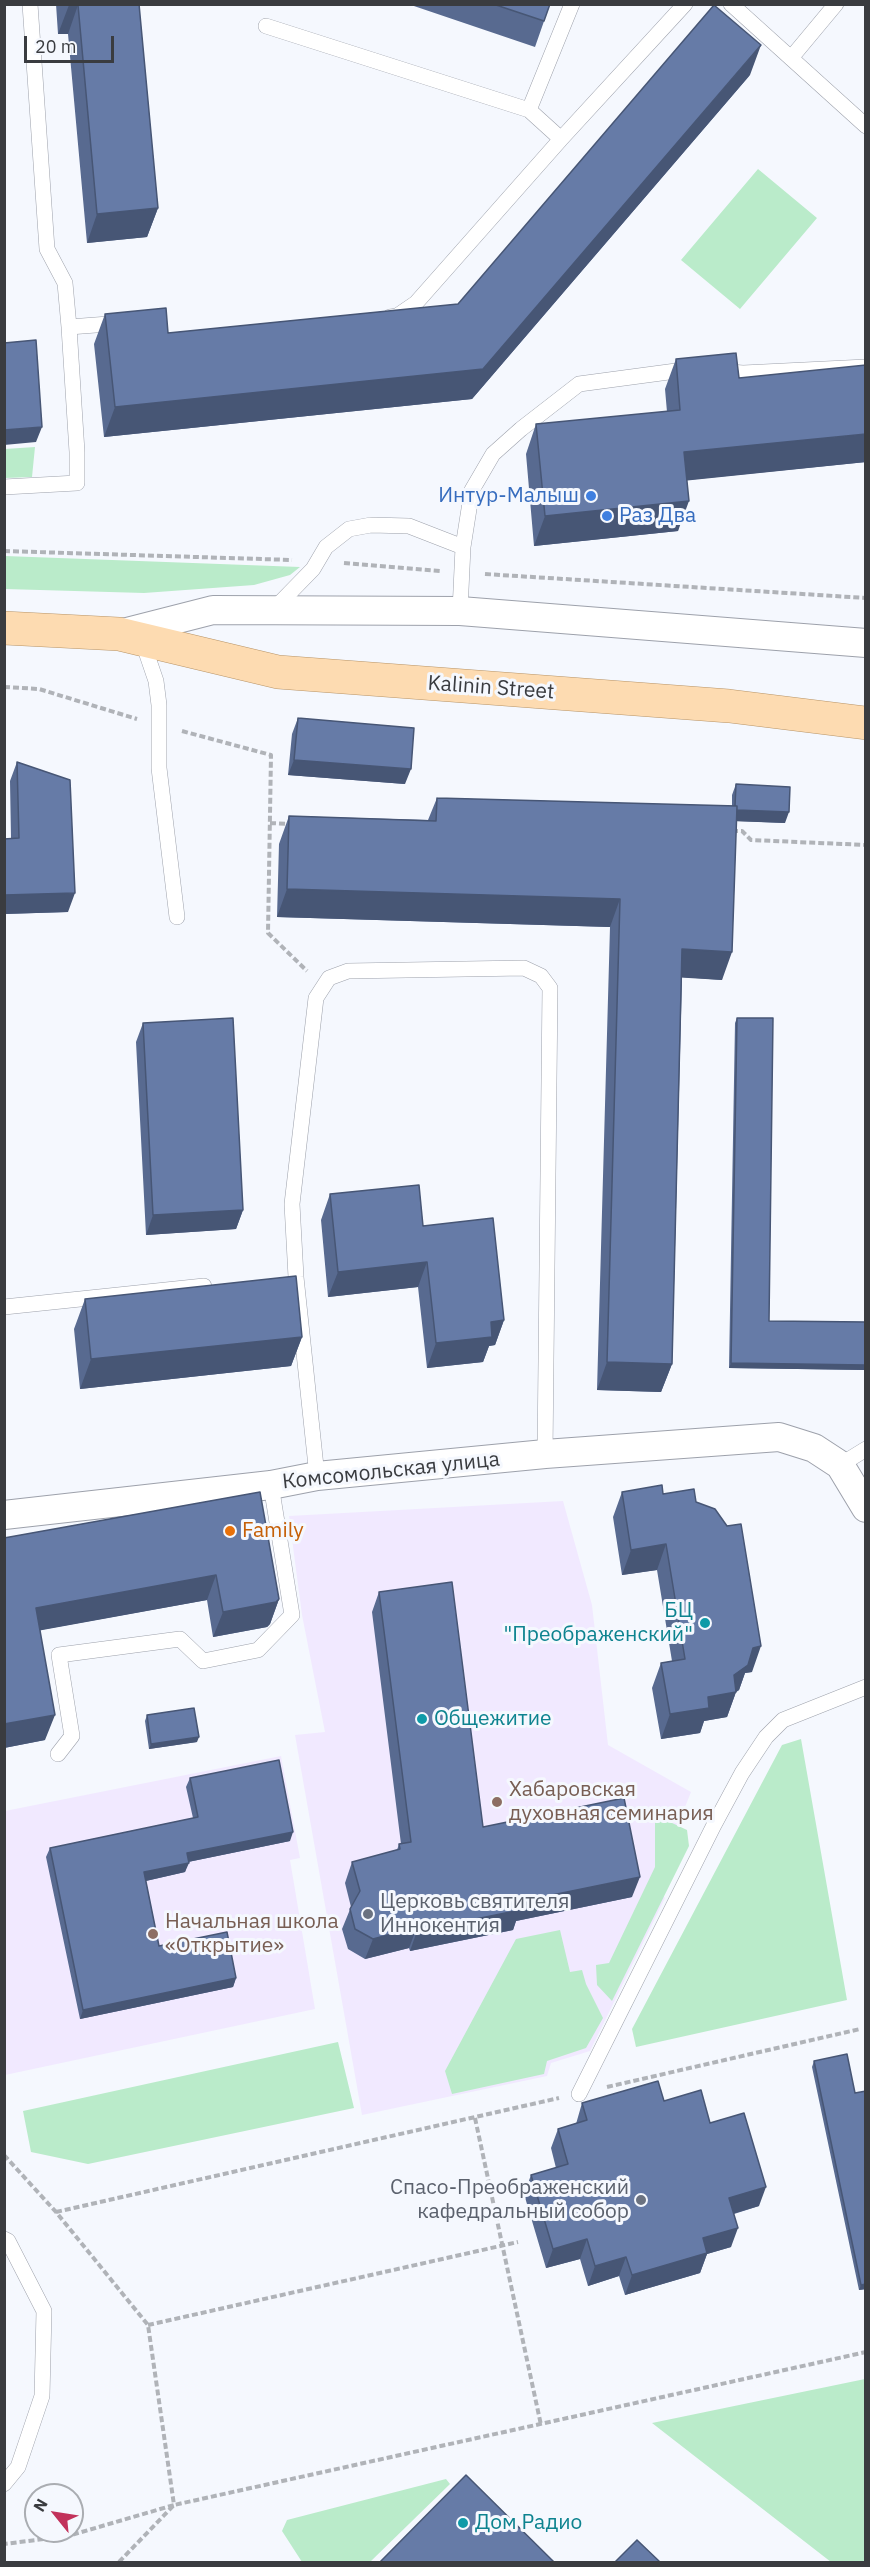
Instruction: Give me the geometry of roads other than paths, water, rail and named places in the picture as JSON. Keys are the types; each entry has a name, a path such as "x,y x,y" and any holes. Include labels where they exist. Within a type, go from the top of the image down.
{"main road":[{"name":"Kalinin Street","path":"4,628 130,637 278,672 729,706 866,723"}],"street":[{"name":"Kalinin Street","path":"130,637 213,610 274,609 460,611 866,643"},
{"name":"Комсомольская улица","path":"4,1515 271,1485 316,1476 545,1454 779,1437 814,1448 840,1465"},
{"path":"840,1465 866,1508"}],"lane":[{"path":"4,486 77,483 77,452 65,284 47,249 30,4"},
{"path":"528,110 572,4"},
{"path":"373,319 397,316 416,303 561,139 685,4"},
{"path":"731,4 866,126"},
{"path":"791,58 836,4"},
{"path":"266,26 528,110 561,139"},
{"path":"69,327 137,321"},
{"path":"460,611 463,547 472,490 493,454 579,384 688,369 743,373 866,367"},
{"path":"274,609 313,569 326,548 349,529 371,525 409,526 463,547"},
{"path":"130,637 156,681 159,768 177,917"},
{"path":"316,1476 290,1277 292,1204 316,998 329,978 348,971 524,968 541,976 550,988 545,1454"},
{"path":"4,1307 215,1285"},
{"path":"840,1465 866,1449"},
{"path":"58,1754 72,1736 59,1655 180,1639 203,1661 258,1650 292,1615 271,1485"},
{"path":"579,2094 741,1773 766,1737 783,1720 866,1687"},
{"path":"4,2239 8,2241 44,2311 42,2396 18,2467 4,2484"}],"place":[{"name":"Интур-Малыш","path":"591,496"},
{"name":"Раз Два","path":"607,516"},
{"name":"Family","path":"230,1531"},
{"name":"БЦ \"Преображенский\"","path":"705,1623"},
{"name":"Общежитие","path":"422,1719"},
{"name":"Хабаровская духовная семинария","path":"497,1802"},
{"name":"Церковь святителя Иннокентия","path":"368,1914"},
{"name":"Начальная школа «Открытие»","path":"153,1934"},
{"name":"Спасо-Преображенский кафедральный собор","path":"641,2200"},
{"name":"Дом Радио","path":"463,2523"}]}
